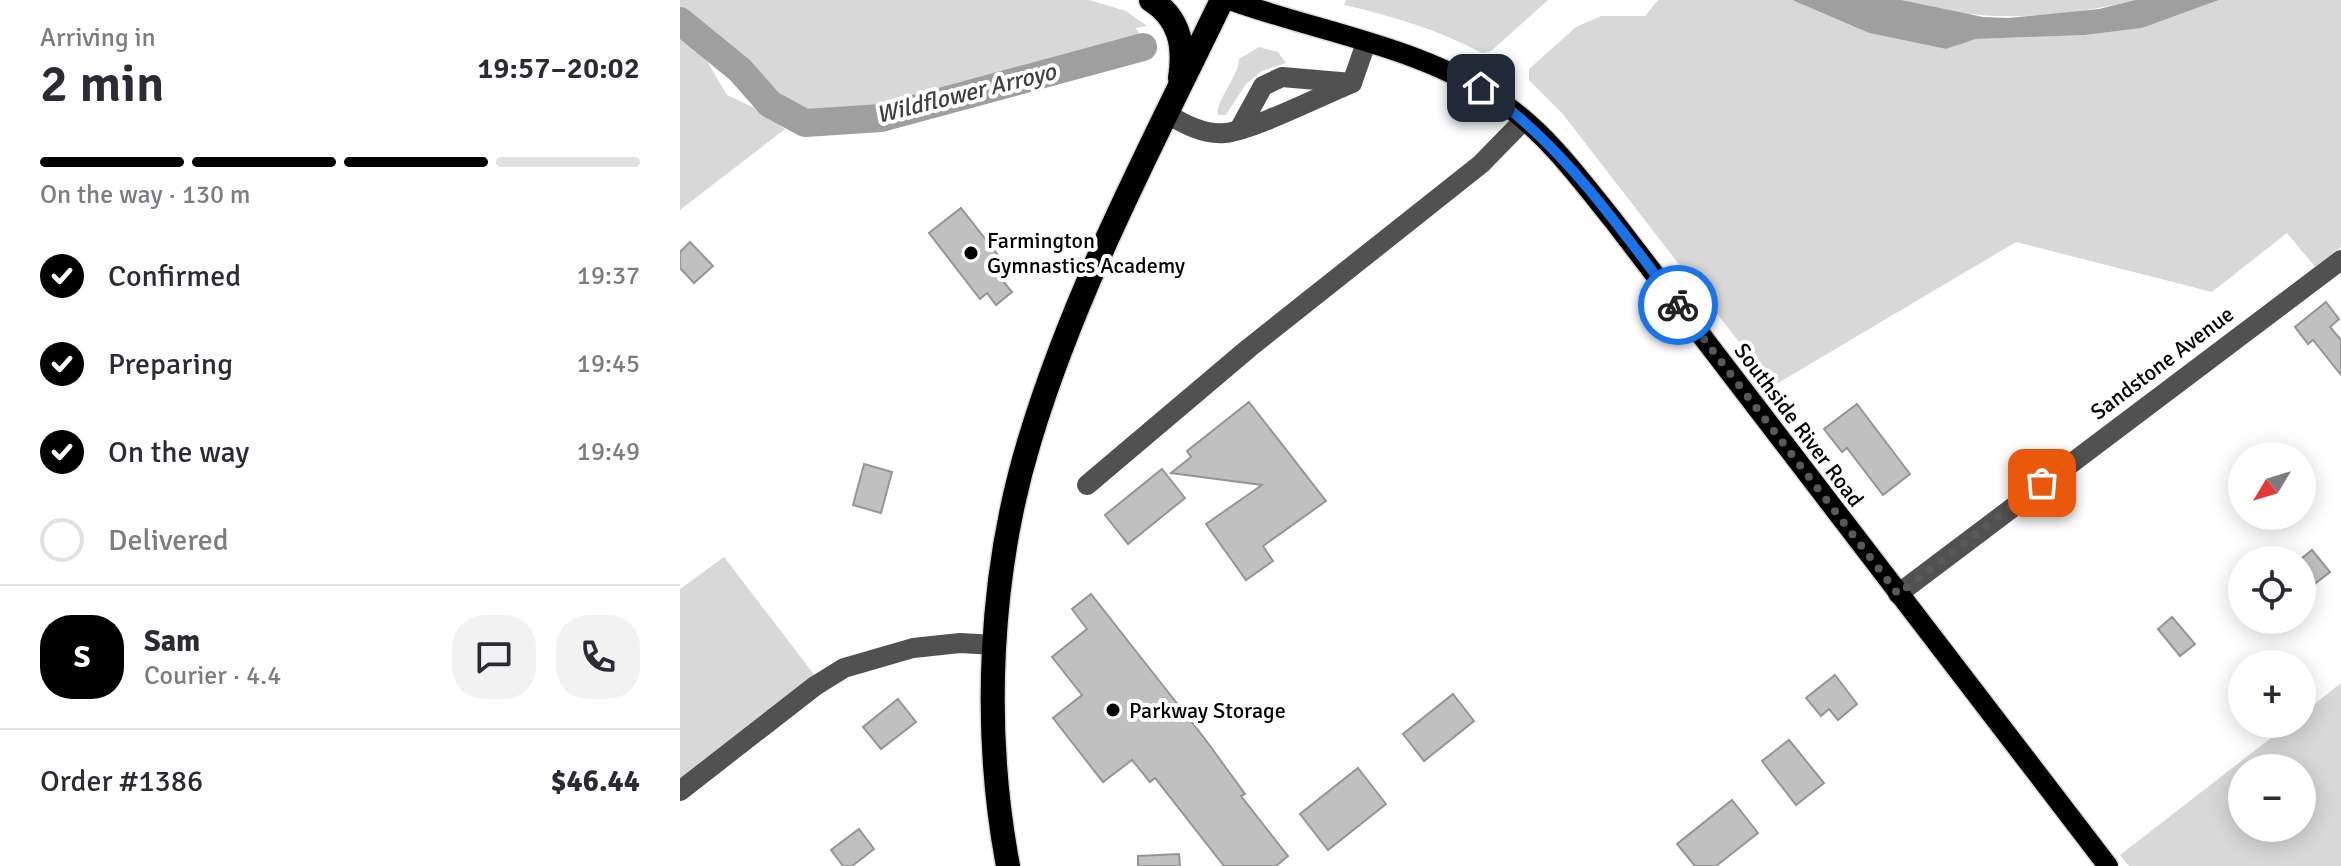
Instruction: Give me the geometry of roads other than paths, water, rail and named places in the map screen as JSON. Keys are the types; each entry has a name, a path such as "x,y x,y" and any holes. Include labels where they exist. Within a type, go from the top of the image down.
{"highway":[{"path":"1151,0 1165,10 1180,32 1182,67 1172,103"},
{"path":"1008,866 995,744 996,645 1003,571 1030,440 1062,346 1222,0"}],"main road":[{"name":"Southside River Road","path":"1230,0 1366,43 1456,76 1524,120 1562,157 2108,866"}],"street":[{"path":"1172,103 1195,129 1225,133 1352,83 1366,43"},
{"path":"1240,128 1263,86 1282,77 1322,77 1352,83"},
{"path":"1087,485 1249,348 1481,164 1524,120"},
{"name":"Sandstone Avenue","path":"1898,594 2341,260"},
{"path":"680,791 844,668 913,648 960,643 996,645"}],"waterway":[{"name":"Wildflower Arroyo","path":"680,21 740,70 770,104 805,123 881,118 1143,47"}],"place":[{"name":"Farmington Gymnastics Academy","path":"971,253"},
{"name":"Parkway Storage","path":"1113,710"}]}
